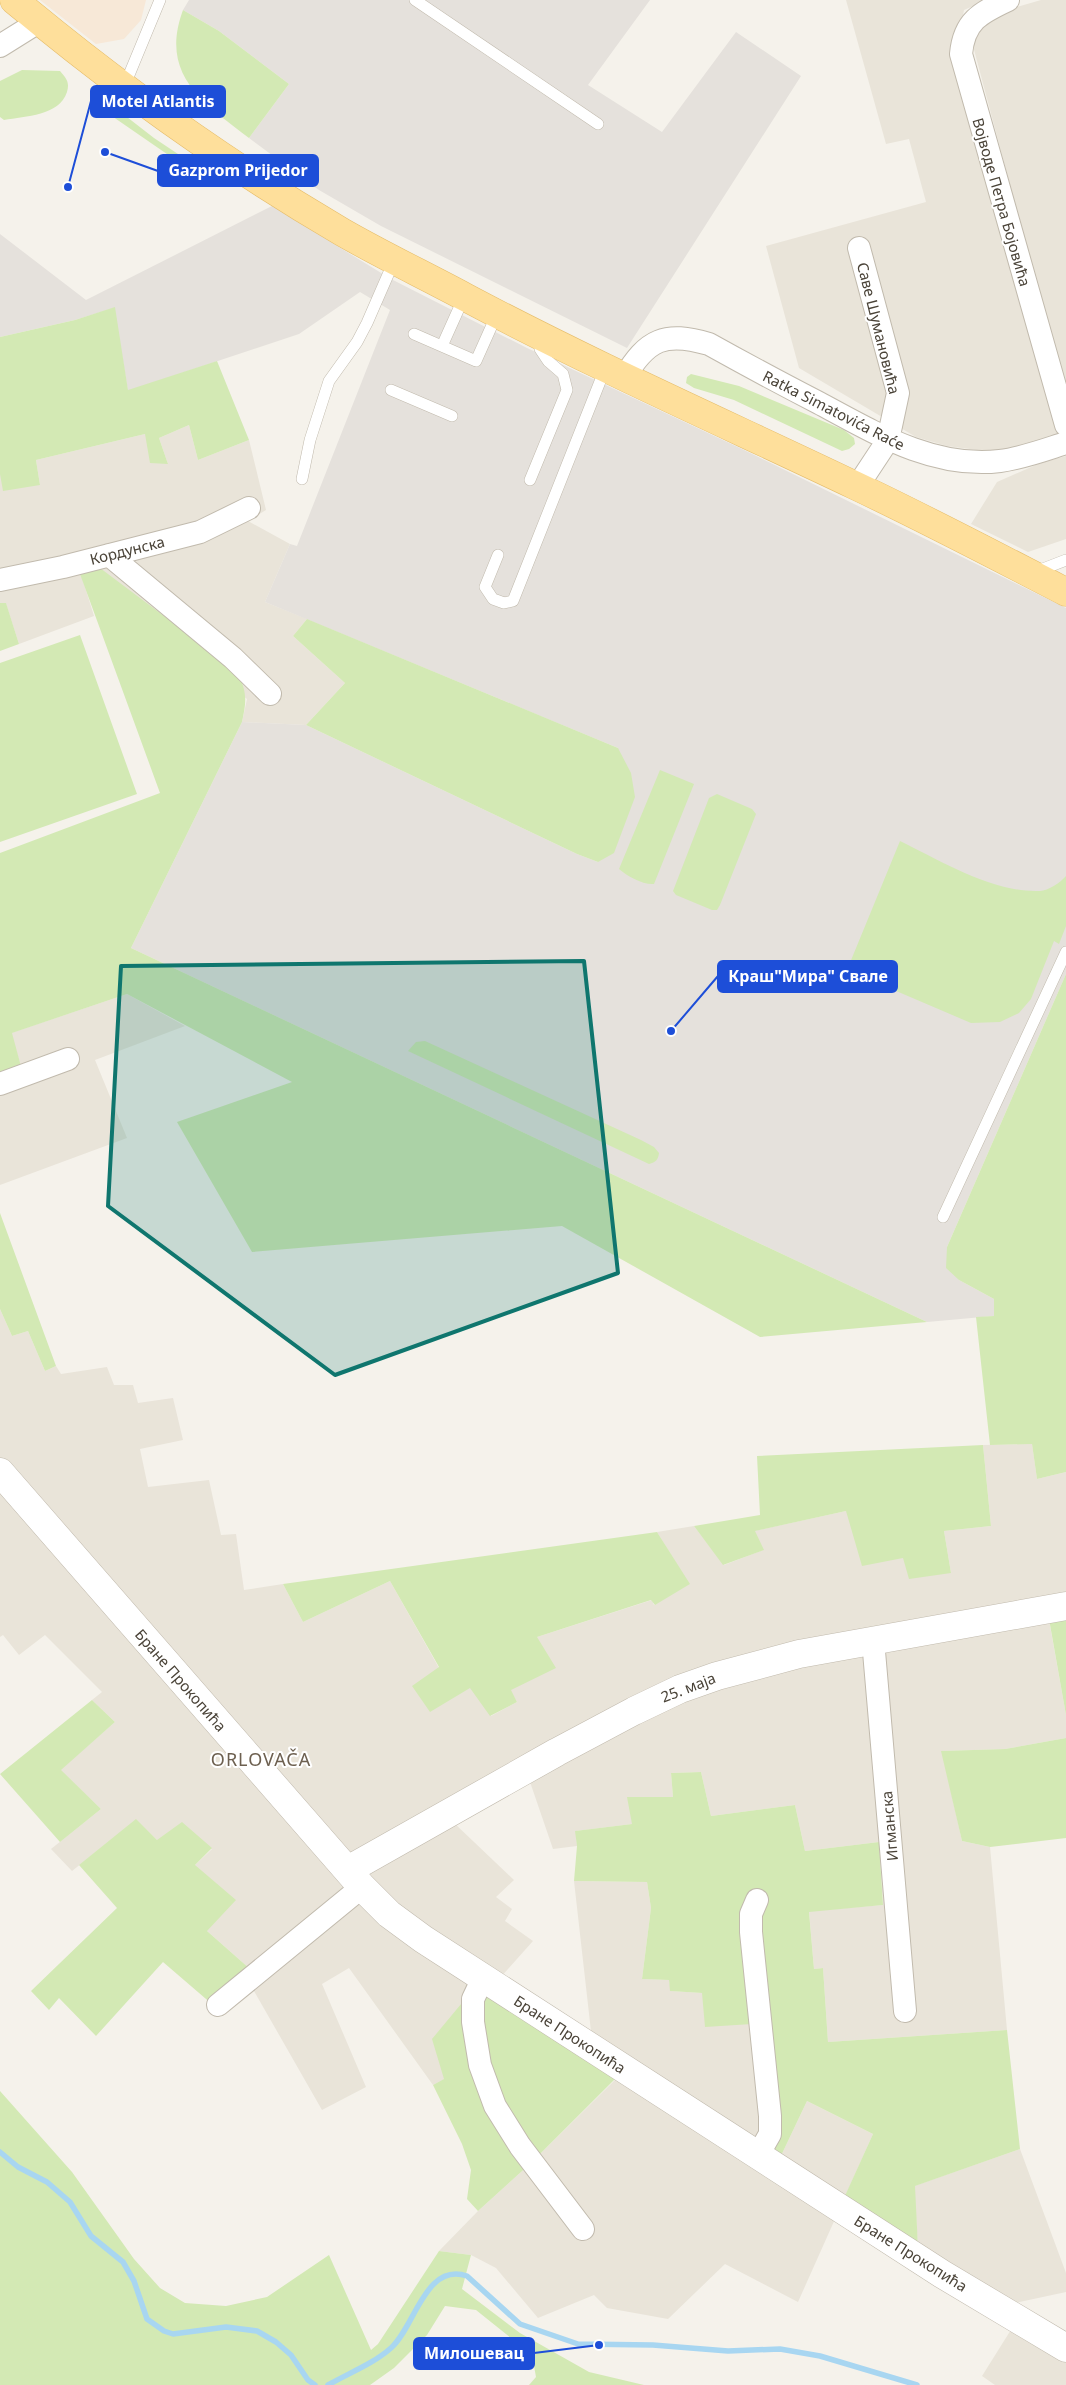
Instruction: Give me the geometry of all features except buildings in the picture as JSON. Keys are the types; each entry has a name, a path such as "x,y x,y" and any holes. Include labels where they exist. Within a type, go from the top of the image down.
{"main road":[{"path":"14,0 124,87 195,140 341,232 496,314 614,373 857,486 1066,592"}],"street":[{"name":"Војводе Петра Бојовића","path":"1008,0 987,10 971,24 962,36 961,54 1066,426"},
{"path":"0,46 40,21"},
{"name":"Саве Шумановића","path":"857,486 888,440 898,393 859,248"},
{"name":"Ratka Simatovića Raće","path":"614,373 635,359 649,346 668,338 686,337 708,344 888,440 921,453 961,460 999,461 1026,457 1066,443"},
{"name":"Кордунска","path":"0,580 200,532 249,508"},
{"path":"109,555 233,658 270,694"},
{"path":"0,1084 68,1059"},
{"name":"Бране Прокопића","path":"0,1472 355,1878 389,1914 483,1978 942,2274 1066,2348"},
{"name":"25. маја","path":"355,1878 557,1752 634,1710 680,1689 726,1673 799,1654 1066,1606"},
{"name":"Игманска","path":"873,1640 905,2011"},
{"path":"218,2004 355,1878"},
{"path":"757,1900 751,1914 751,1932 770,2116 770,2134 758,2155"},
{"path":"483,1978 473,1999 473,2022 480,2065 495,2106 520,2146 583,2229"}],"lane":[{"path":"124,87 160,0"},
{"path":"415,0 598,124"},
{"path":"302,479 310,440 330,381 367,323 394,261"},
{"path":"442,346 464,296"},
{"path":"414,334 476,361 496,314"},
{"path":"530,480 567,390 563,374 548,361 540,349 542,337"},
{"path":"498,555 485,587 492,599 512,601 614,373"},
{"path":"391,390 452,416"},
{"path":"1030,574 1066,560"},
{"path":"944,1216 1066,952"}],"highlighted area":[{"path":"584,961 618,1273 335,1375 108,1206 121,966"}],"shaded area":[{"path":"40,0 146,0 141,20 124,39 96,44"},
{"path":"189,0 650,0 588,85 662,132 736,32 801,76 627,348 381,226 319,190 249,138 289,84 219,31 183,10"},
{"path":"846,0 987,0 964,10 957,48 1065,436 992,452 947,446 916,437 799,368 766,246 926,202 909,139 886,144"},
{"path":"1041,0 1066,0 1066,396 972,42 985,16"},
{"path":"272,206 391,279 527,348 742,449 1066,608 1066,974 947,1247 959,1280 994,1299 994,1316 927,1322 131,948 242,722 306,725 577,854 598,862 618,748 265,602 290,544 297,546 390,310 360,292 299,334 128,391 114,308 75,320 0,337 0,234 86,300"},
{"path":"189,425 198,460 249,440 266,510 248,521 290,544 265,602 307,619 293,636 345,683 306,725 242,722 247,699 81,574 94,616 19,644 6,604 0,603 0,474 40,485 36,460 145,434 168,464 159,438"},
{"path":"1066,456 1066,539 1028,552 971,524 997,482 1038,464"},
{"path":"127,994 185,1026 95,1060 127,1138 0,1185 0,1076 22,1070 11,1033"},
{"path":"0,1309 12,1336 28,1331 45,1371 56,1366 61,1374 107,1367 114,1385 133,1385 138,1403 173,1398 183,1440 140,1449 148,1487 209,1480 221,1535 236,1534 244,1590 283,1584 303,1622 390,1581 439,1668 471,1688 491,1716 517,1702 510,1690 537,1637 652,1600 654,1605 689,1584 657,1532 694,1526 724,1565 763,1550 754,1531 846,1511 904,1558 951,1573 944,1531 991,1526 983,1445 1032,1444 1037,1479 1066,1472 1066,1617 1049,1620 1066,1715 1066,1738 1005,1749 942,1751 962,1841 990,1847 1007,2030 828,2042 823,1968 814,1969 809,1911 883,1905 879,1842 805,1851 795,1805 711,1816 701,1772 671,1773 673,1797 632,1824 576,1831 577,1846 553,1849 529,1779 453,1822 514,1880 496,1897 512,1909 505,1921 533,1941 500,1978 592,2040 574,1881 647,1882 651,1908 642,1979 669,1980 671,1991 702,1993 752,2024 779,2160 807,2101 873,2134 798,2302 725,2264 668,2319 607,2308 594,2295 538,2318 496,2268 471,2255 439,2251 478,2211 531,2163 617,2078 477,1986 433,2039 445,2079 433,2085 349,1968 322,1984 366,2087 322,2110 250,1984 258,1976 207,1931 195,1865 212,1849 157,1840 136,1820 72,1871 51,1849 101,1809 60,1770 115,1722 92,1700 102,1692 45,1635 19,1655 3,1635 0,1637"},
{"path":"1020,2149 1066,2273 1066,2292 1010,2304 1066,2338 1066,2385 995,2385 982,2376 1014,2325 918,2248 914,2186"}],"green space":[{"path":"183,10 219,31 289,84 249,138 202,99 190,85 181,70 177,52 177,33"},
{"path":"22,70 60,71 67,80 67,92 57,106 41,114 4,120 0,117 0,81"},
{"path":"105,100 154,138 199,168 202,174 193,172 106,112 99,106 98,102"},
{"path":"115,307 128,390 217,361 249,440 198,460 189,425 159,438 168,464 150,463 145,434 36,460 40,485 3,491 0,474 0,337 75,320"},
{"path":"691,374 739,386 844,430 854,438 855,444 849,449 842,451 734,400 694,388 686,383 687,377"},
{"path":"100,568 236,670 245,695 242,722 131,948 927,1322 760,1337 562,1226 252,1252 177,1122 292,1082 127,994 12,1033 22,1070 0,1076 0,853 160,793 80,574"},
{"path":"0,603 6,603 19,644 0,651"},
{"path":"307,619 618,748 631,773 635,797 614,853 598,862 577,854 306,725 345,683 293,636"},
{"path":"80,635 137,794 0,842 0,663"},
{"path":"660,770 694,784 654,884 650,884 635,879 619,869"},
{"path":"717,794 752,809 756,814 720,905 717,910 712,910 676,895 673,891 709,798"},
{"path":"900,841 968,874 1004,887 1043,891 1054,886 1066,876 1066,926 1059,944 1054,941 1031,999 1019,1013 1000,1022 971,1023 847,970"},
{"path":"1066,974 1066,1472 1037,1479 1032,1444 990,1445 976,1317 994,1316 994,1299 959,1280 946,1268 947,1247"},
{"path":"425,1041 641,1140 654,1147 659,1153 657,1159 649,1164 408,1051 416,1042"},
{"path":"0,1213 56,1366 45,1371 28,1331 12,1336 0,1309"},
{"path":"983,1445 991,1526 944,1531 951,1573 909,1579 903,1558 862,1566 846,1511 755,1531 764,1550 723,1565 694,1526 760,1515 757,1456"},
{"path":"657,1532 690,1584 655,1605 651,1600 537,1637 556,1668 511,1690 517,1702 490,1716 470,1688 430,1712 412,1686 439,1667 390,1581 303,1622 283,1584"},
{"path":"1066,1617 1066,1715 1049,1619"},
{"path":"92,1700 115,1722 61,1770 101,1809 60,1842 0,1774"},
{"path":"1066,1738 1066,1838 990,1847 962,1841 941,1751 1005,1749"},
{"path":"701,1772 711,1816 795,1805 805,1851 879,1842 883,1905 809,1912 814,1969 823,1968 828,2042 1007,2030 1020,2149 915,2186 918,2248 844,2198 873,2134 807,2101 779,2160 763,2135 752,2024 705,2027 702,1993 670,1991 669,1980 642,1979 651,1908 647,1882 574,1881 577,1846 575,1831 632,1824 627,1797 673,1797 671,1773"},
{"path":"136,1819 157,1840 182,1822 212,1848 195,1865 236,1900 207,1931 258,1976 213,2005 163,1962 96,2036 59,1998 49,2010 31,1991 117,1908 79,1865"},
{"path":"476,1986 617,2077 531,2163 478,2211 467,2199 471,2170 462,2144 433,2085 444,2079 432,2039"},
{"path":"0,2091 72,2172 134,2259 160,2288 185,2303 226,2306 267,2297 329,2255 371,2350 378,2344 439,2251 471,2255 462,2289 520,2333 589,2372 644,2385 529,2385 536,2377 532,2355 476,2310 445,2306 427,2335 394,2368 370,2385 0,2385"}],"waterway":[{"path":"0,2152 18,2167 47,2182 70,2202 91,2236 123,2262 134,2281 147,2319 164,2331 173,2334 226,2327 257,2331 276,2342 291,2355 308,2380 315,2385"},
{"path":"328,2385 369,2364 391,2348 431,2287 441,2278 453,2274 467,2276 520,2324 578,2344 653,2345 728,2351 780,2349 820,2356 917,2385"}],"place":[{"name":"Gazprom Prijedor","path":"105,152"},
{"name":"Motel Atlantis","path":"68,187"},
{"name":"Краш\"Мира\" Свале","path":"671,1031"},
{"name":"Милошевац","path":"599,2345"}],"district":[{"name":"ORLOVAČA","path":"261,1759"}]}
